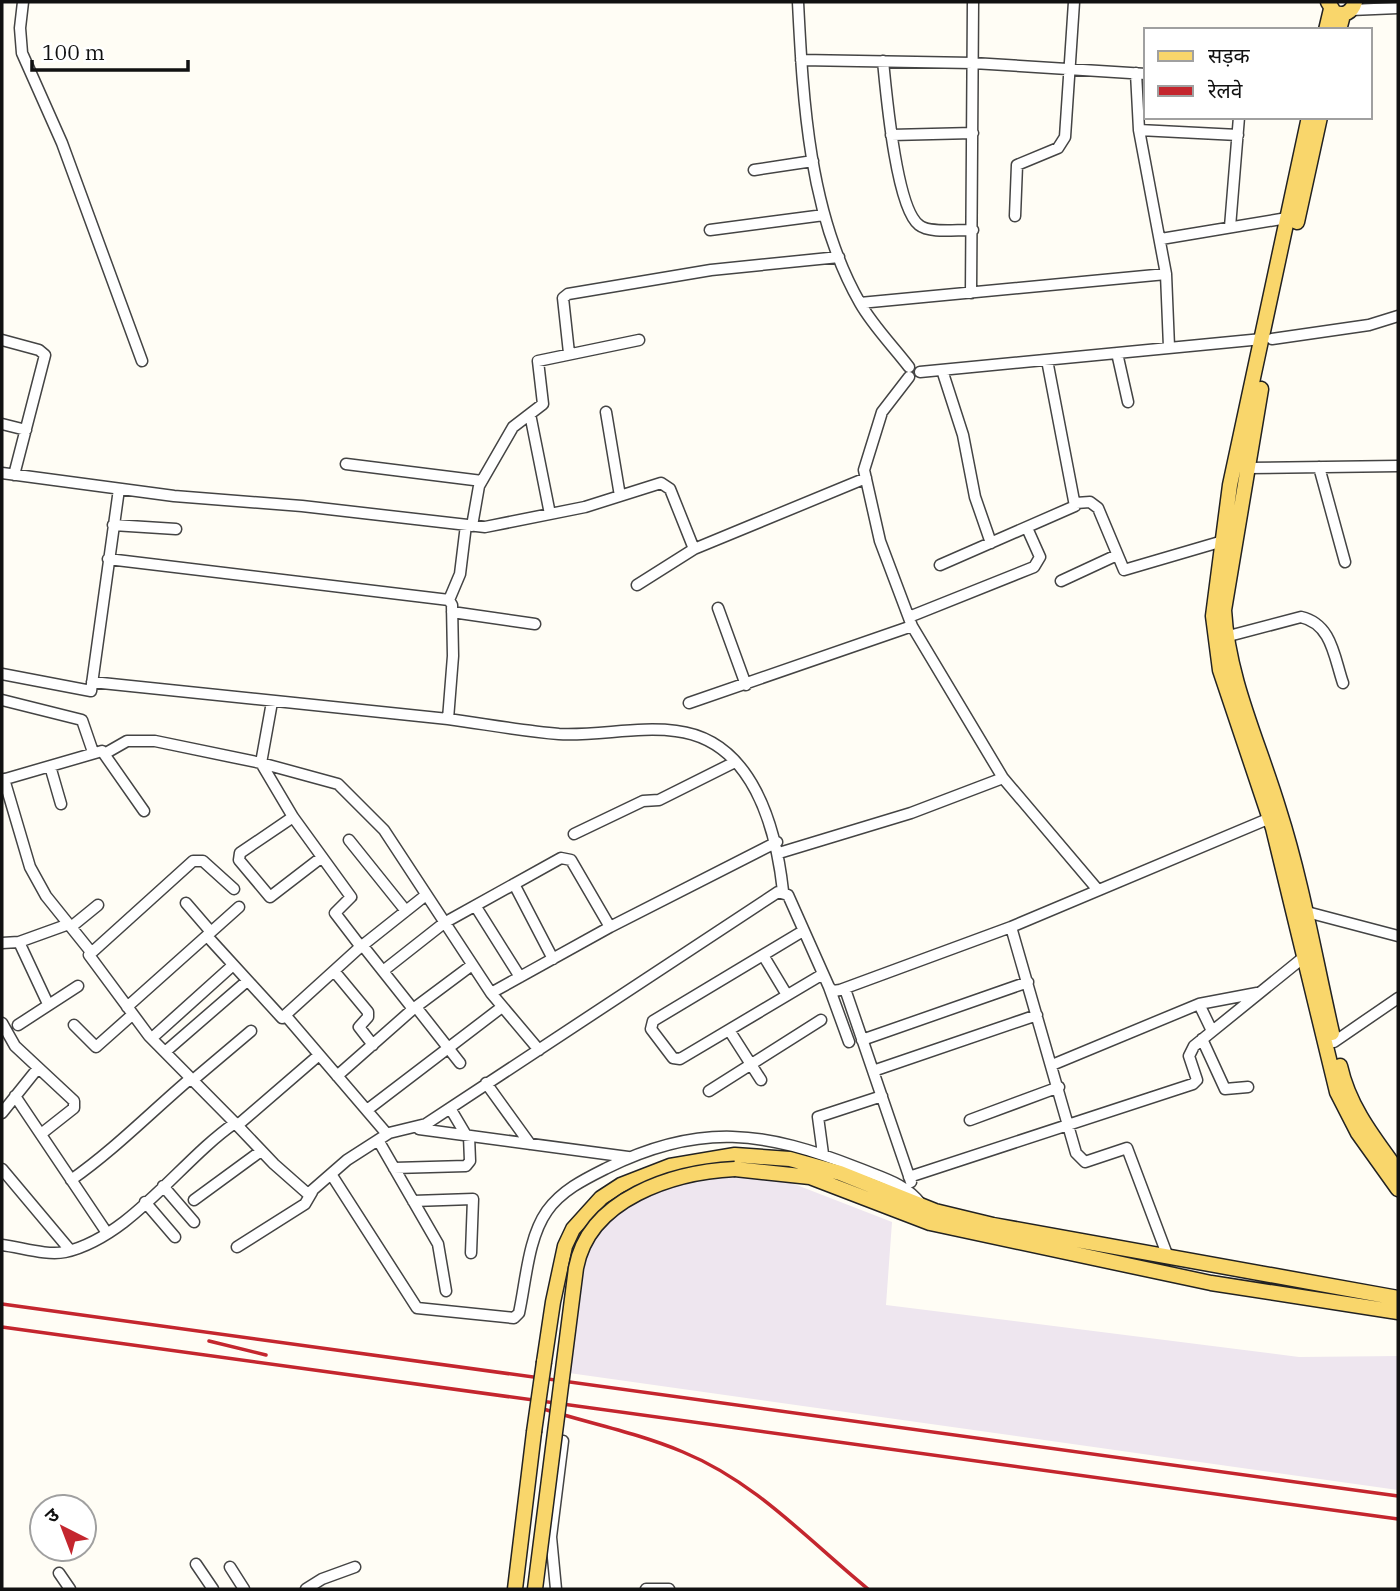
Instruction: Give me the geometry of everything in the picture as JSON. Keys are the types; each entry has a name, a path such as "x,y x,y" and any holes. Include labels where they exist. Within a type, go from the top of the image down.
{"main road":[{"path":"1327,28 1341,8"},
{"path":"1339,28 1341,8"},
{"path":"1309,119 1293,217 1267,339 1230,485 1213,616 1220,670 1275,816 1304,957 1336,1092 1357,1133 1398,1189"},
{"path":"1293,217 1319,119"},
{"path":"1267,339 1224,610 1225,637 1231,668 1303,911 1349,1097 1398,1171"},
{"path":"515,1589 552,1302 565,1246 573,1230 601,1198 621,1185 670,1166 790,1159 840,1173 993,1225 1211,1283 1398,1312"},
{"path":"535,1589 576,1268 583,1245 607,1216 632,1196 673,1179 735,1162 802,1175 930,1223 1061,1244 1168,1257 1398,1298"}],"street":[{"path":"23,2 20,28 22,52 67,154 142,361"},
{"path":"798,2 813,160 824,215 860,303 913,372"},
{"path":"971,293 973,2"},
{"path":"1015,216 1017,165 1058,148 1065,137 1074,2"},
{"path":"1341,8 1398,8"},
{"path":"802,60 973,63 1141,73 1139,130 1166,274 1169,347"},
{"path":"883,61 891,135 900,181 914,220 926,228 973,230"},
{"path":"1230,227 1239,119"},
{"path":"1139,130 1238,135"},
{"path":"891,135 973,133"},
{"path":"754,170 813,160"},
{"path":"710,230 824,215"},
{"path":"1161,239 1293,217"},
{"path":"569,353 563,298 568,294 711,270 839,257"},
{"path":"860,303 1166,274"},
{"path":"1098,890 1003,778 910,622 880,541 864,470 882,412 913,372 1267,339 1369,325 1398,316"},
{"path":"2,340 39,350 45,355 14,475"},
{"path":"448,719 450,606 460,574 476,493 513,427 541,408 544,400 538,361 639,340"},
{"path":"1116,353 1128,402"},
{"path":"940,565 1073,508 1076,503 1046,360"},
{"path":"942,370 963,435 975,497 992,543"},
{"path":"606,412 620,496"},
{"path":"530,414 550,514"},
{"path":"2,424 26,430"},
{"path":"346,464 482,481"},
{"path":"1247,468 1398,466"},
{"path":"1319,467 1345,562"},
{"path":"2,473 118,489 493,527 666,484 694,549"},
{"path":"637,585 694,549 866,478"},
{"path":"2,674 91,691 118,489"},
{"path":"1076,503 1090,502 1098,508 1122,567 1128,571 1223,541"},
{"path":"113,525 176,529"},
{"path":"689,703 746,685 910,622 1034,567 1040,557 1027,528"},
{"path":"1061,581 1117,555"},
{"path":"108,559 450,606 535,624"},
{"path":"718,608 746,685"},
{"path":"1225,637 1301,617 1313,620 1327,634 1343,683"},
{"path":"92,682 448,719 560,734 677,731 707,741 735,762 769,814 778,847 783,891 788,895 829,987 849,1042"},
{"path":"2,701 82,720 93,752"},
{"path":"272,702 261,763 293,817 351,897 335,913 460,1063"},
{"path":"91,952 46,896 30,867 3,780 93,752 106,753 127,740 155,741 261,763 338,784 384,830 491,993 538,1049"},
{"path":"106,753 144,811"},
{"path":"574,834 643,801 659,800 735,762"},
{"path":"50,766 61,804"},
{"path":"491,993 610,927 778,847 911,813 1003,778"},
{"path":"829,987 833,991 845,989 1011,927 1275,816"},
{"path":"293,817 240,853 239,860 270,897 322,857"},
{"path":"349,841 406,912"},
{"path":"383,971 444,923 566,857 610,927"},
{"path":"234,889 203,861 193,861 91,952 90,958 129,1011 165,1052 305,1193 312,1192"},
{"path":"514,884 553,959"},
{"path":"237,1247 305,1204 312,1192 331,1174 383,1137 426,1124 783,891"},
{"path":"186,904 232,965 279,1016 286,1016 362,946 426,895"},
{"path":"2,943 19,943 70,926 98,905"},
{"path":"476,906 520,977"},
{"path":"74,1025 96,1047 129,1011 239,907"},
{"path":"1303,911 1398,936"},
{"path":"1011,927 1076,1153 1085,1162 1127,1148 1168,1257"},
{"path":"803,931 650,1025 676,1059 823,974"},
{"path":"19,943 48,1004"},
{"path":"763,955 787,995"},
{"path":"909,1177 1193,1084 1197,1080 1190,1051 1304,957"},
{"path":"152,1038 232,965"},
{"path":"337,1076 415,1008 472,965"},
{"path":"334,971 368,1012 368,1017 359,1027 373,1045"},
{"path":"165,1052 247,981"},
{"path":"862,1040 1028,982"},
{"path":"18,1025 78,986"},
{"path":"845,989 920,1202"},
{"path":"1052,1065 1199,1003 1259,993"},
{"path":"1334,1042 1398,998"},
{"path":"1199,1003 1212,1031"},
{"path":"367,1110 502,1007"},
{"path":"873,1071 1037,1015"},
{"path":"286,1016 367,1110 383,1137 394,1168 442,1254 446,1290"},
{"path":"709,1091 821,1020"},
{"path":"2,1023 16,1046 61,1086 75,1104 40,1134"},
{"path":"729,1030 761,1080"},
{"path":"71,1180 109,1153 127,1132 251,1031"},
{"path":"1202,1039 1225,1089 1248,1087"},
{"path":"2,1245 63,1252 107,1233 319,1055"},
{"path":"3,1108 38,1068"},
{"path":"486,1083 530,1144"},
{"path":"970,1120 1059,1087"},
{"path":"15,1096 107,1233"},
{"path":"823,1154 818,1116 882,1096"},
{"path":"394,1168 466,1166 470,1161 467,1135 450,1108"},
{"path":"414,1128 631,1157"},
{"path":"331,1174 417,1308 514,1318 519,1313 536,1233 547,1211 567,1190 582,1180 631,1157 673,1142 722,1137 782,1141 823,1154 906,1188 920,1202"},
{"path":"194,1200 261,1151"},
{"path":"2,1169 70,1250"},
{"path":"163,1186 194,1222"},
{"path":"413,1201 473,1199 471,1253"},
{"path":"145,1202 175,1237"},
{"path":"556,1589 551,1537 564,1441"},
{"path":"196,1564 213,1589"},
{"path":"230,1567 244,1589"},
{"path":"306,1589 321,1579 355,1567"},
{"path":"59,1573 70,1589"},
{"path":"646,1589 669,1589"}],"shaded area":[{"path":"761,1171 892,1222 886,1305 1299,1357 1398,1356 1398,1490 569,1373 581,1239 625,1195"}],"railway":[{"path":"2,1304 1398,1496"},
{"path":"2,1327 1398,1519"},
{"path":"209,1341 266,1355"},
{"path":"534,1406 647,1439 709,1464 780,1513 868,1589"}]}
